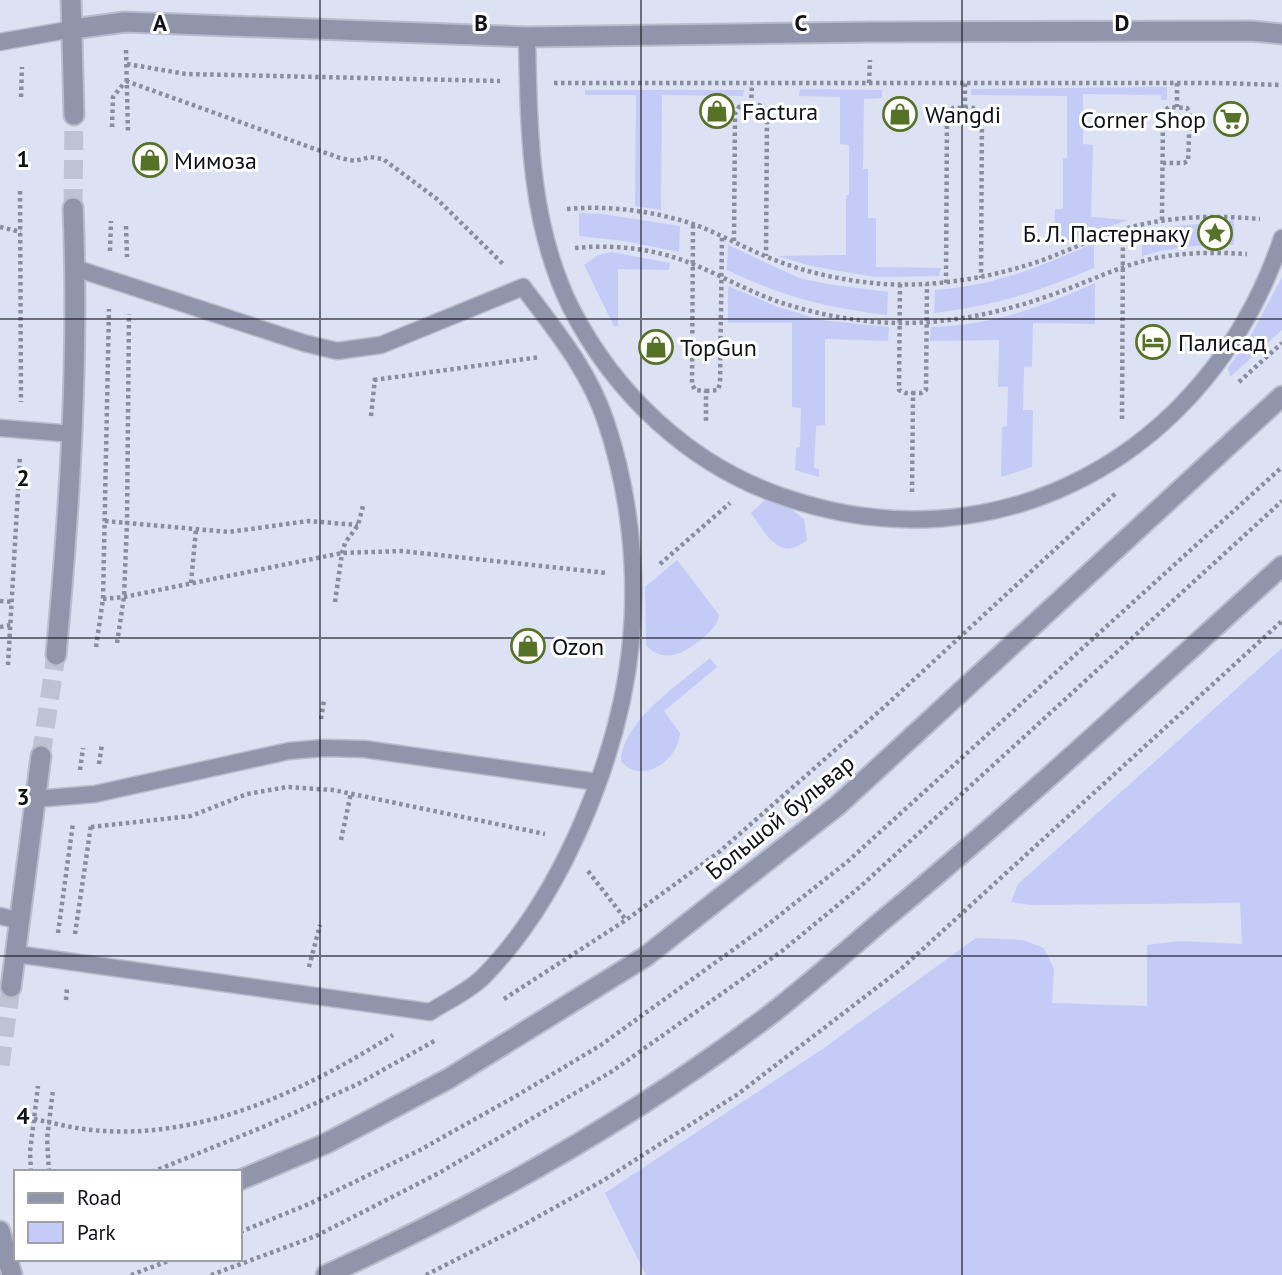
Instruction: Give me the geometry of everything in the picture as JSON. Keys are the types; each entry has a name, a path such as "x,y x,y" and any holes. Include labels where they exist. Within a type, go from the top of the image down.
{"street":[{"path":"71,0 74,115"},
{"path":"73,29 125,22 527,37 871,32 1252,31 1282,34"},
{"path":"56,655 72,434 75,268 73,208"},
{"name":"Большой бульвар","path":"242,1180 325,1144 448,1079 645,957 837,806 1282,396"},
{"path":"326,1275 417,1233 526,1174 650,1100 771,1014 937,875 1282,566"},
{"path":"12,987 41,757"},
{"path":"0,1231 11,1266"}],"lane":[{"path":"0,42 73,29"},
{"path":"527,37 533,178 538,211 549,253 571,307 601,359 630,395 658,423 705,460 751,485 809,506 863,517 912,521 949,519 1002,509 1056,491 1122,455 1164,422 1220,361 1249,317 1270,274 1282,239"},
{"path":"16,954 430,1012 482,978 522,930 558,874 597,782 624,688 631,642 632,576 622,478 606,421 588,377 523,287 382,345 350,350 319,348 75,268"},
{"path":"0,428 72,434"},
{"path":"36,799 95,794 289,751 324,748 364,749 597,782"},
{"path":"0,916 20,921"}],"path":[{"path":"126,47 128,132"},
{"path":"869,83 870,56"},
{"path":"127,64 186,74 564,84 1282,85"},
{"path":"112,127 113,97 126,81"},
{"path":"126,81 340,158 355,161 370,157 383,159 447,207 494,252 523,287"},
{"path":"965,83 965,108"},
{"path":"1177,83 1177,107"},
{"path":"751,105 752,84"},
{"path":"734,241 735,114 739,107 764,107 767,114 766,256"},
{"path":"946,283 947,114 953,108 977,108 982,115 981,278"},
{"path":"1162,220 1163,113 1166,108 1187,108 1189,158 1184,163 1163,163"},
{"path":"538,211 574,208 623,210 668,217 722,235 766,256 810,271 900,284 946,283 981,278 1042,260 1123,229 1162,220 1216,216 1272,221"},
{"path":"96,647 103,599 111,221"},
{"path":"694,225 692,383 695,390 716,391 720,384 722,235"},
{"path":"117,643 124,597 127,522 130,343 126,226"},
{"path":"0,227 21,232"},
{"path":"1122,455 1123,229"},
{"path":"549,253 567,249 615,247 645,250 693,264 780,302 825,314 900,323 927,323 998,313 1148,260 1196,253 1250,254 1276,258"},
{"path":"900,284 900,390 905,393 921,393 926,390 927,284"},
{"path":"1234,386 1282,343"},
{"path":"371,415 374,380 382,345"},
{"path":"374,380 572,352"},
{"path":"705,460 706,391"},
{"path":"912,521 913,393"},
{"path":"499,1003 626,920 730,843 883,708 1126,484"},
{"path":"103,599 342,553 401,551 641,577 650,574 751,485"},
{"path":"211,1275 316,1236 439,1173 611,1072 782,951 871,876 1282,501"},
{"path":"335,602 342,553 345,543 358,525 363,506"},
{"path":"105,521 237,532 308,520 358,525"},
{"path":"191,583 197,529"},
{"path":"0,601 12,601"},
{"path":"0,627 11,625"},
{"path":"63,960 91,827 102,744"},
{"path":"66,1000 63,960 76,795 83,748"},
{"path":"91,827 191,816 247,794 287,788 351,793 550,835 570,848 626,920"},
{"path":"341,840 351,793"},
{"path":"302,995 320,925"},
{"path":"34,1119 92,1130 132,1131 185,1125 277,1098 307,1085 349,1063 430,1012"},
{"path":"157,1170 263,1127 358,1084 441,1038"},
{"path":"31,1170 30,1152 38,1086"},
{"path":"49,1170 49,1122 53,1090"},
{"path":"131,1275 168,1261"}],"green space":[{"path":"1167,87 1167,100 1161,100 1161,95 1083,94 1083,144 1093,145 1091,217 1128,220 1054,245 1055,209 1063,209 1063,159 1067,158 1067,96 971,95 971,89"},
{"path":"800,89 882,90 882,98 864,99 863,169 868,169 868,218 876,218 876,267 941,268 939,276 875,277 811,266 778,256 846,255 849,145 840,144 840,97 799,96"},
{"path":"585,90 744,90 743,96 662,95 661,210 635,206 636,95 585,95"},
{"path":"579,213 680,226 679,252 625,241 579,236"},
{"path":"1234,220 1234,245 1188,247 1142,256 1142,230"},
{"path":"1094,243 1094,268 1016,296 934,313 935,290 997,280"},
{"path":"728,245 799,278 888,292 887,315 805,300 727,270"},
{"path":"612,252 670,263 669,270 618,269 618,326 614,326 584,265 598,255"},
{"path":"1282,277 1282,330 1230,377 1228,368 1250,337"},
{"path":"1095,283 1095,324 1033,323 1032,367 1024,367 1023,410 1033,410 1032,467 1001,477 1002,427 1007,426 1008,387 998,387 999,340 930,341 931,327 974,323 1015,314"},
{"path":"728,286 778,307 821,320 889,327 888,341 825,339 825,425 816,426 814,468 819,469 819,477 795,470 796,448 800,447 801,408 792,407 792,323 728,323"},
{"path":"765,500 791,509 804,519 807,540 789,548 774,543 751,513"},
{"path":"677,560 719,615 717,622 704,637 683,652 668,656 653,651 646,645 645,587"},
{"path":"1282,648 1282,1275 646,1275 605,1193 824,1048 976,938 1023,940 1044,948 1054,969 1052,1003 1147,1006 1147,945 1180,941 1242,944 1240,903 1031,905 1011,902 1018,884"},
{"path":"710,658 717,667 664,711 680,733 673,753 666,761 648,771 629,768 621,761 624,746 642,717"}],"tunnel":[{"path":"73,208 74,115"},
{"path":"41,756 56,655"},
{"path":"0,1065 11,987"}],"place":[{"name":"Factura","path":"717,111"},
{"name":"Wangdi","path":"900,114"},
{"name":"Corner Shop","path":"1231,119"},
{"name":"Мимоза","path":"150,160"},
{"name":"Б. Л. Пастернаку","path":"1215,233"},
{"name":"Палисад","path":"1153,342"},
{"name":"TopGun","path":"656,347"},
{"name":"Ozon","path":"528,646"}]}
